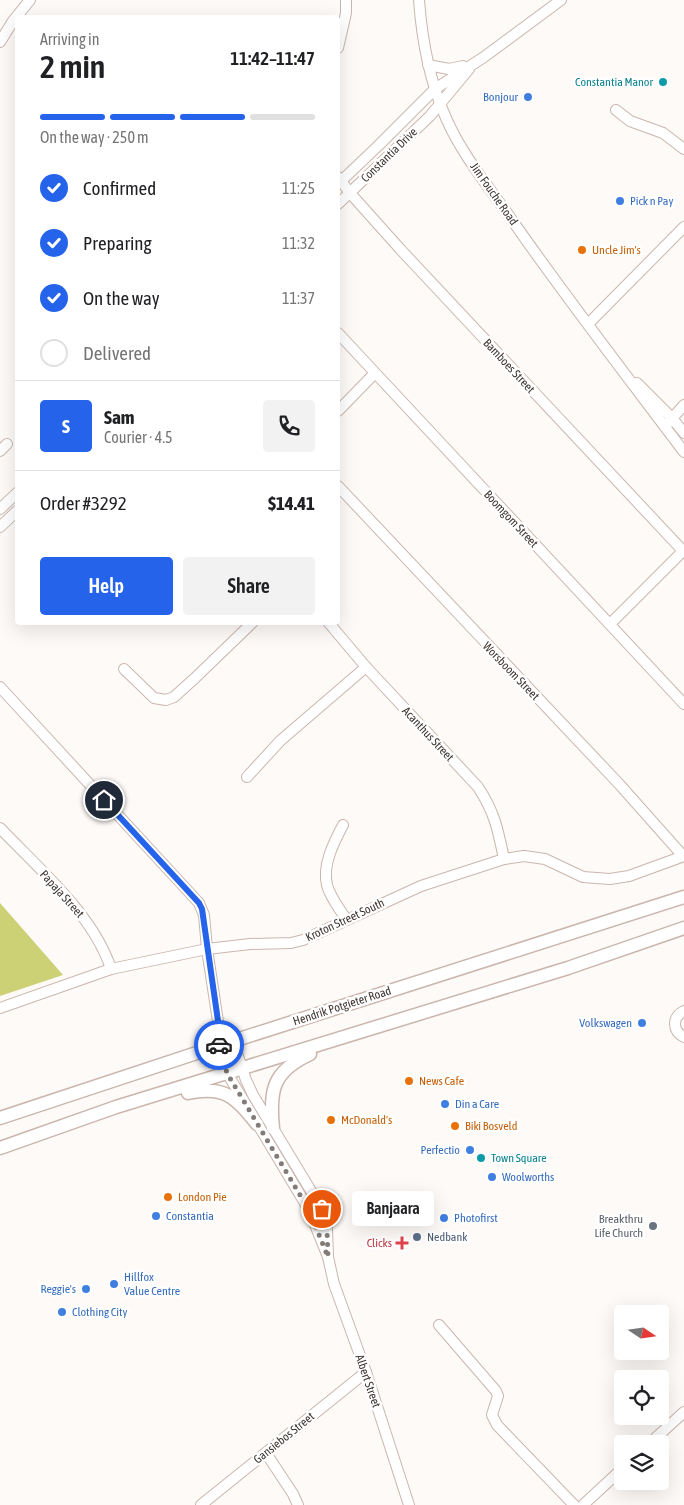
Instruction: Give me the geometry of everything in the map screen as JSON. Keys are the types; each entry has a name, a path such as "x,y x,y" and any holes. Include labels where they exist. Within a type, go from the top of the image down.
{"main road":[{"name":"Hendrik Potgieter Road","path":"0,1118 233,1040 684,897"},
{"path":"0,1148 116,1107 568,968 684,928"},
{"path":"273,1128 271,1106 274,1084 288,1067 308,1055 358,1034"},
{"path":"116,1107 204,1089 223,1092 233,1098 257,1124"}],"street":[{"path":"18,15 30,0"},
{"path":"340,39 346,13 346,0"},
{"name":"Jim Fouche Road","path":"420,0 421,26 434,89 455,137 588,324 684,452"},
{"path":"428,65 454,69 476,62 560,0"},
{"path":"0,42 15,19"},
{"name":"Constantia Drive","path":"340,179 379,145 434,89 476,62"},
{"name":"Constantia Drive","path":"340,202 441,105 476,62"},
{"path":"616,110 630,121 663,132 684,149"},
{"name":"Bamboes Street","path":"340,183 683,552"},
{"path":"588,324 684,227"},
{"name":"Boomgom Street","path":"340,335 374,374 684,704"},
{"name":"Jim Fouche Road","path":"619,365 684,432"},
{"path":"340,409 374,374"},
{"path":"665,426 684,405"},
{"name":"Worsboom Street","path":"340,488 620,785 684,856"},
{"path":"0,508 15,495"},
{"path":"0,527 15,513"},
{"path":"610,624 683,552"},
{"path":"124,669 154,698 166,700 174,697 250,625"},
{"name":"Acanthus Street","path":"331,625 366,667 478,787 494,815 504,859"},
{"path":"247,777 280,741 366,667"},
{"name":"Albert Street","path":"0,687 199,903 204,915 207,949 219,1028 219,1046 227,1073 309,1210 328,1257 338,1295 366,1372 409,1505"},
{"path":"343,825 331,854 326,875 327,885 332,898 346,919"},
{"name":"Papaja Street","path":"0,828 60,891 90,927 106,952 112,968"},
{"name":"Kroton Street South","path":"0,1008 112,968 207,949 250,944 291,943 303,940 421,886 504,859 524,856 545,859 583,877 610,879 629,876 684,856"},
{"path":"684,1011 677,1016 675,1024 678,1032 684,1037"},
{"path":"219,1028 233,1040"},
{"name":"Albert Street","path":"233,1040 253,1095 322,1209 327,1230 328,1257"},
{"path":"438,1325 496,1390 498,1396 492,1415 497,1425 574,1505"},
{"name":"Gansiebos Street","path":"201,1505 366,1372"},
{"path":"659,1435 684,1412"},
{"path":"266,1453 293,1494 298,1505"},
{"path":"583,1505 614,1476"}],"green space":[{"path":"0,903 63,975 0,996"}],"way so far":[{"path":"219,1045 227,1073 309,1210 328,1257 327,1230 322,1209"}],"place":[{"name":"Constantia Manor","path":"663,82"},
{"name":"Bonjour","path":"528,97"},
{"name":"Pick n Pay","path":"620,201"},
{"name":"Uncle Jim's","path":"582,250"},
{"name":"Volkswagen","path":"642,1023"},
{"name":"News Cafe","path":"409,1081"},
{"name":"Din a Care","path":"445,1104"},
{"name":"McDonald's","path":"331,1120"},
{"name":"Biki Bosveld","path":"455,1126"},
{"name":"Perfectio","path":"470,1150"},
{"name":"Town Square","path":"481,1158"},
{"name":"Woolworths","path":"492,1177"},
{"name":"London Pie","path":"168,1197"},
{"name":"Banjaara","path":"322,1209"},
{"name":"Constantia","path":"156,1216"},
{"name":"Photofirst","path":"444,1218"},
{"name":"Breakthru Life Church","path":"653,1226"},
{"name":"Nedbank","path":"417,1237"},
{"name":"Clicks","path":"402,1243"},
{"name":"Hillfox Value Centre","path":"114,1284"},
{"name":"Reggie's","path":"86,1289"},
{"name":"Clothing City","path":"62,1312"}],"route":[{"path":"104,800 199,903 202,909 219,1028 219,1045"}]}
